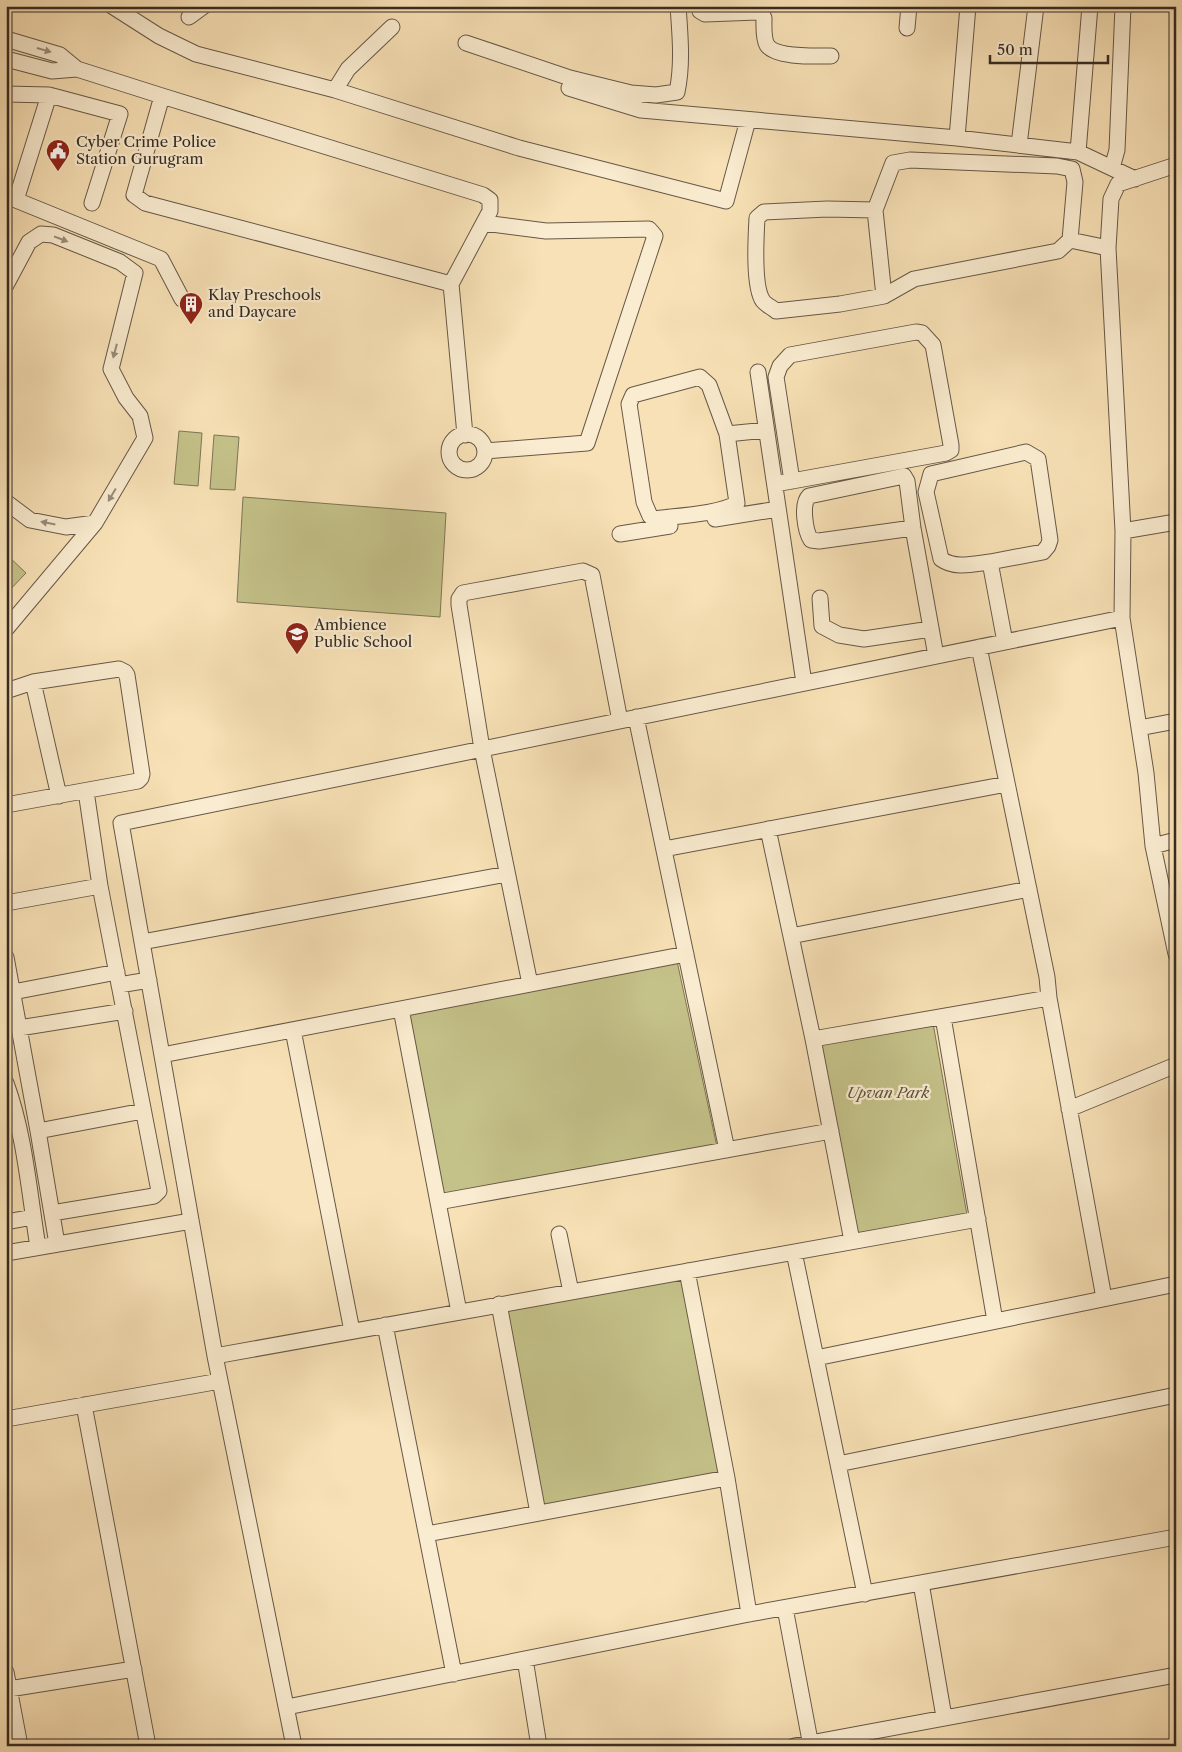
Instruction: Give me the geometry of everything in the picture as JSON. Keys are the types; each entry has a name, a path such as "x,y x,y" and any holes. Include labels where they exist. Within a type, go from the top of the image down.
{"street":[{"path":"112,6 159,36 196,54 335,90 519,148 726,200 748,120"},
{"path":"188,17 204,6"},
{"path":"466,43 570,78 631,93 656,95 678,92 681,53 678,6"},
{"path":"700,6 700,11 705,14 757,12 762,14 764,18 765,43 770,49 789,55 831,56"},
{"path":"907,28 909,6"},
{"path":"957,138 968,6"},
{"path":"1019,145 1036,6"},
{"path":"1078,152 1090,6"},
{"path":"1112,168 1117,150 1123,6"},
{"path":"335,90 348,69 392,27"},
{"path":"6,39 60,55 78,69 483,195 490,200 490,211 451,284 465,435"},
{"path":"6,59 52,71 78,69"},
{"path":"569,88 641,110 957,138 1078,152 1135,179"},
{"path":"6,94 49,95 120,114 92,203"},
{"path":"49,95 11,198 161,259 182,299"},
{"path":"162,96 134,195 145,203 451,284"},
{"path":"875,210 827,209 764,212 757,218 755,242 758,284 763,301 776,311 840,304 884,296 914,279 1058,251 1070,240 1075,182 1072,170 1057,166 910,160 893,163 875,210 884,296"},
{"path":"1176,166 1118,184 1111,199 1108,248 1123,531 1122,618 1146,772 1153,846 1176,954"},
{"path":"484,223 546,231 649,229 655,236 587,443 485,452"},
{"path":"6,285 29,242 41,234 53,236 120,262 134,273 111,369 126,398 140,416 145,438 94,523 6,629"},
{"path":"1070,240 1108,248"},
{"path":"775,484 792,481 946,453 951,450 933,346 922,334 916,332 790,355 780,366 776,377 792,481"},
{"path":"758,372 804,683"},
{"path":"700,377 708,385 727,434 737,503 717,510 653,519 644,502 629,404 633,395 700,377"},
{"path":"727,434 766,430"},
{"path":"465,435 471,435 481,441 485,452 482,463 472,470 461,469 452,461 450,450 455,439 465,435"},
{"path":"1026,452 1038,459 1050,540 1043,552 990,562 957,565 948,564 941,559 926,492 927,484 931,474 1026,452"},
{"path":"913,528 819,541 811,540 807,535 804,504 809,496 904,476 908,489 913,528 936,656"},
{"path":"6,502 30,520 66,527 94,523"},
{"path":"620,534 778,509"},
{"path":"1123,531 1176,522"},
{"path":"990,562 1005,642"},
{"path":"530,984 482,749 459,605 459,599 463,593 583,571 592,575 620,721"},
{"path":"820,598 822,626 840,635 864,639 931,629"},
{"path":"294,1746 215,1356 122,823 1122,618"},
{"path":"979,647 1047,977 1049,998 1104,1298"},
{"path":"6,691 33,682 119,669 125,672 128,675 141,778 138,781 6,805"},
{"path":"33,682 59,796"},
{"path":"636,718 727,1150"},
{"path":"1139,728 1176,721"},
{"path":"664,849 1007,784"},
{"path":"52,1213 154,1196 159,1191 100,886 86,791"},
{"path":"768,829 813,1039 852,1241"},
{"path":"1153,846 1176,840"},
{"path":"142,942 507,874"},
{"path":"6,903 100,886"},
{"path":"791,936 1028,889"},
{"path":"162,1054 686,954"},
{"path":"6,957 57,1244"},
{"path":"13,992 118,979 149,980"},
{"path":"813,1039 1049,998"},
{"path":"401,1009 459,1312"},
{"path":"19,1028 124,1011"},
{"path":"943,1017 995,1320"},
{"path":"293,1030 352,1331"},
{"path":"1069,1108 1176,1065"},
{"path":"6,1083 14,1106 21,1140 38,1247"},
{"path":"38,1131 143,1111"},
{"path":"438,1202 830,1131"},
{"path":"6,1222 33,1217"},
{"path":"215,1356 978,1218"},
{"path":"6,1253 191,1221"},
{"path":"559,1234 571,1292"},
{"path":"794,1252 865,1594"},
{"path":"687,1271 727,1478 749,1614"},
{"path":"816,1358 1176,1284"},
{"path":"499,1304 538,1513"},
{"path":"385,1325 454,1674"},
{"path":"6,1419 220,1381"},
{"path":"838,1464 1176,1395"},
{"path":"84,1405 148,1746"},
{"path":"426,1534 727,1478"},
{"path":"287,1707 749,1614 1176,1537"},
{"path":"921,1583 944,1717"},
{"path":"785,1608 811,1744"},
{"path":"524,1659 539,1746"},
{"path":"9,1689 134,1668"},
{"path":"6,1672 20,1746"},
{"path":"794,1746 1176,1675"}],"green space":[{"path":"179,431 202,433 198,486 174,484"},
{"path":"214,435 239,437 235,490 210,489"},
{"name":"Ambience Public School","path":"243,497 446,513 440,617 237,602"},
{"path":"6,554 26,573 6,594"},
{"path":"677,961 717,1147 443,1196 408,1013"},
{"name":"Upvan Park","path":"933,1023 967,1215 858,1234 820,1044"},
{"path":"683,1277 720,1474 542,1506 504,1309"}],"place":[{"name":"Cyber Crime Police Station Gurugram","path":"58,172"},
{"name":"Klay Preschools and Daycare","path":"191,325"},
{"name":"Ambience Public School","path":"297,655"}]}
